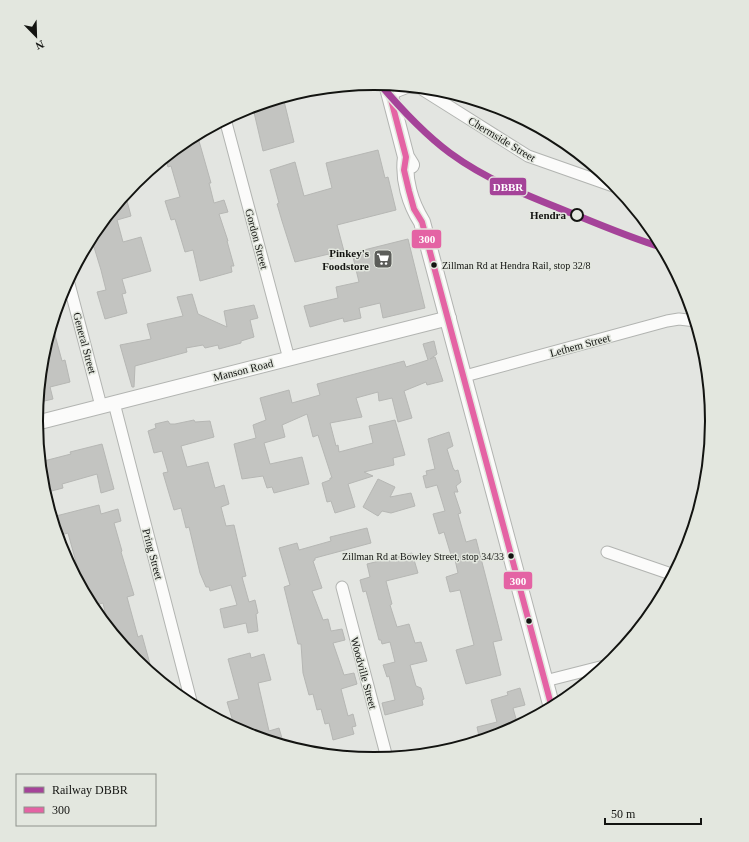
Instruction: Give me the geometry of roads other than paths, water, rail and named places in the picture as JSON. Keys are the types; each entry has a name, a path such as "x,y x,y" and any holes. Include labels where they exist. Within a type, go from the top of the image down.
{"main road":[{"path":"388,90 406,157 404,170 409,191 414,209 422,222 449,318 550,702"}],"street":[{"name":"Chermside Street","path":"430,94 528,156 598,177"},
{"name":"Gordon Street","path":"227,124 289,359"},
{"name":"General Street","path":"71,288 107,404"},
{"name":"Manson Road","path":"43,421 449,318"},
{"name":"Lethem Street","path":"465,376 667,321 679,319 690,320"},
{"name":"Pring Street","path":"107,404 189,696"},
{"path":"607,552 669,573"},
{"name":"Woodville Street","path":"342,587 385,752"},
{"path":"545,681 595,668"}],"rail line":[{"name":"DBBR","path":"385,90 421,129 450,153 480,172 511,188 544,202 620,233 656,245"}],"place":[{"name":"Hendra","path":"577,215"},
{"name":"Pinkey's Foodstore","path":"383,259"},
{"name":"Zillman Rd at Hendra Rail, stop 32/8","path":"434,265"},
{"name":"Zillman Rd at Bowley Street, stop 34/33","path":"511,556"}]}
